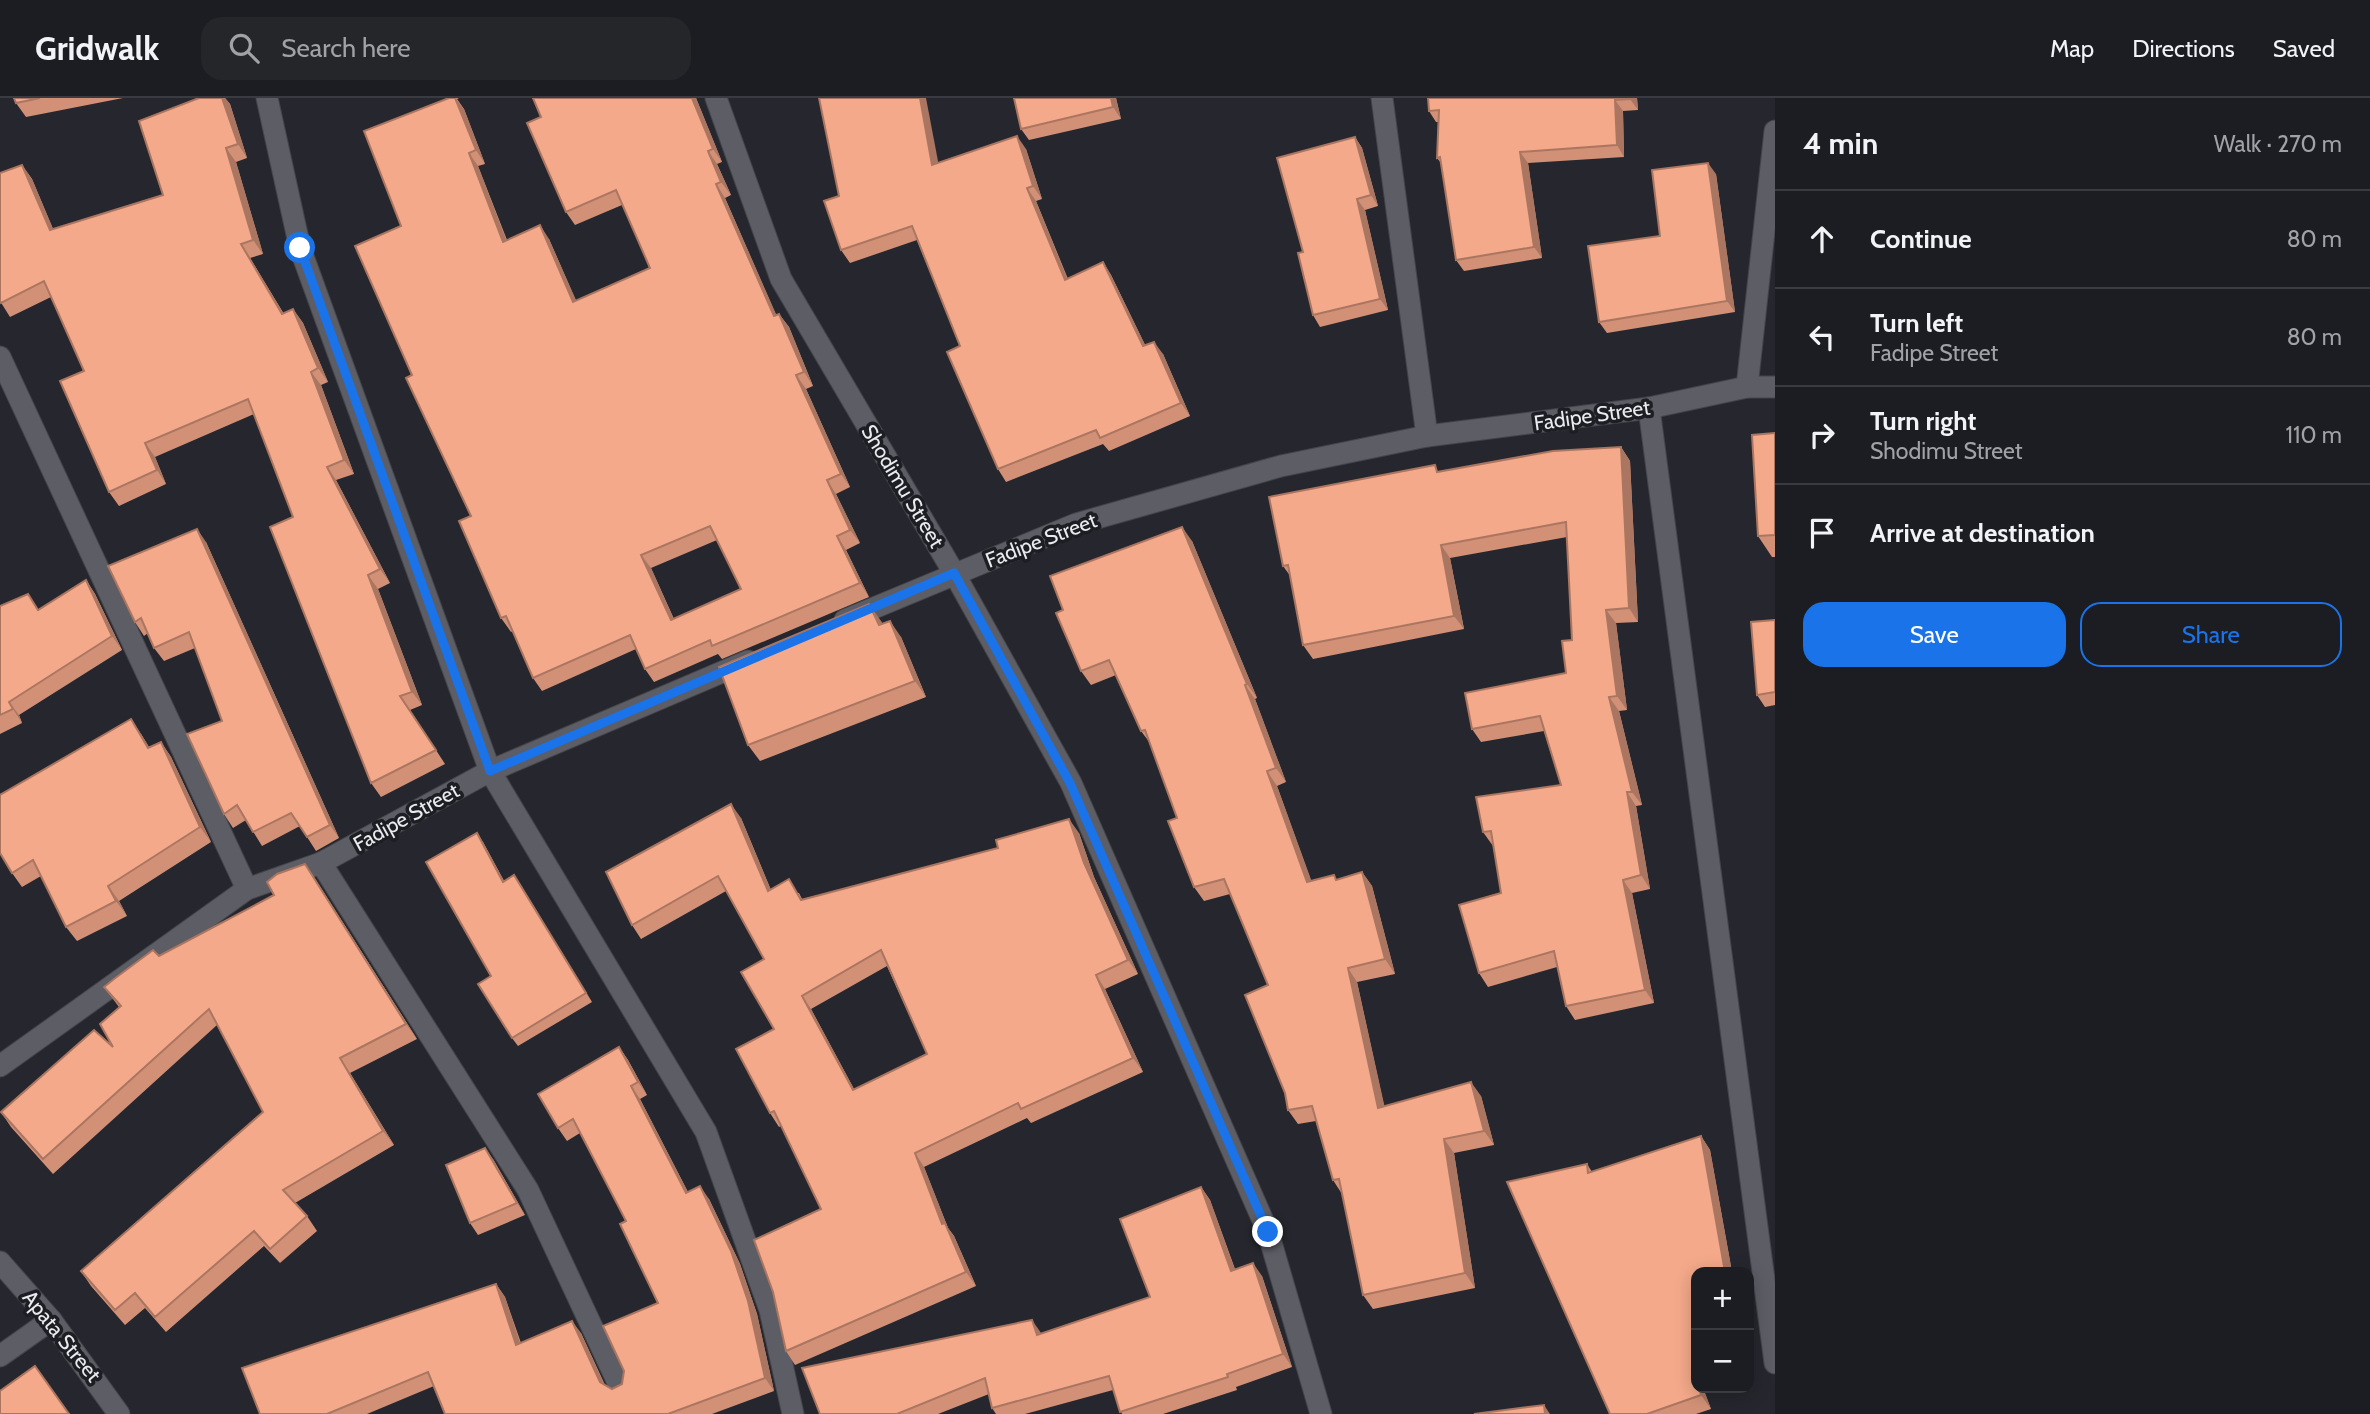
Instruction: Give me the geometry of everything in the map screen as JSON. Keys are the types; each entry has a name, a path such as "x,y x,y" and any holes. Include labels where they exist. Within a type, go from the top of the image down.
{"street":[{"path":"267,98 300,248 490,771 706,1132 770,1310 793,1414"},
{"name":"Shodimu Street","path":"716,98 781,279 954,573 1070,783 1268,1232 1321,1414"},
{"path":"1382,98 1427,436"},
{"path":"1747,387 1775,131"},
{"path":"0,357 247,889"},
{"name":"Fadipe Street","path":"829,626 1076,524 1281,466 1427,436 1648,408 1747,387 1775,387"},
{"path":"1648,408 1775,1363"},
{"name":"Fadipe Street","path":"0,1066 247,889 321,863 490,771 766,653"},
{"path":"321,863 528,1190 621,1389"},
{"name":"Apata Street","path":"0,1262 51,1320 119,1414"},
{"path":"0,1356 51,1320"}],"building":[{"path":"14,98 40,98 16,103"},
{"path":"199,98 222,98 238,144 226,148 253,240 241,244 282,314 293,309 318,368 311,372 344,460 327,467 380,569 368,575 412,692 400,696 436,750 371,783 270,527 293,517 248,399 145,443 157,470 109,492 60,381 84,371 44,281 1,303 0,301 0,173 22,165 50,230 163,195 139,121"},
{"path":"455,98 476,150 469,153 503,242 540,225 573,302 650,268 616,190 566,212 527,123 541,117 533,98 692,98 713,149 708,151 721,182 716,184 774,316 779,314 804,372 796,375 841,474 827,480 850,530 837,536 860,583 712,646 710,640 645,669 630,635 533,678 506,616 501,618 459,521 471,516 406,378 412,375 355,246 401,226 364,131","holes":["710,526 741,589 671,620 641,555"]},
{"path":"819,98 920,98 932,165 1017,136 1033,186 1027,188 1065,280 1103,262 1143,346 1154,342 1181,403 1100,438 1096,430 998,469 947,352 960,346 912,226 841,250 824,201 839,196"},
{"path":"1014,98 1111,98 1113,107 1021,129"},
{"path":"1428,98 1630,99 1615,100 1617,145 1520,152 1534,247 1456,260 1440,157 1437,158 1439,110 1429,111"},
{"path":"1355,137 1371,195 1357,199 1380,299 1313,315 1298,253 1303,252 1277,158"},
{"path":"1708,163 1727,301 1599,322 1588,246 1660,236 1652,170"},
{"path":"1775,433 1775,535 1758,536 1752,435"},
{"path":"1621,447 1629,608 1606,610 1617,696 1609,697 1632,792 1627,792 1641,875 1623,880 1645,990 1566,1006 1554,951 1479,973 1459,905 1501,893 1491,831 1483,832 1476,797 1561,785 1540,716 1472,729 1465,693 1566,673 1562,641 1572,640 1566,522 1441,545 1454,616 1303,645 1288,565 1283,566 1269,497 1435,465 1437,472 1553,451"},
{"path":"1182,527 1247,684 1245,685 1276,768 1267,771 1307,882 1334,875 1336,880 1362,872 1385,959 1348,968 1378,1108 1471,1082 1484,1131 1444,1139 1465,1273 1363,1295 1339,1179 1333,1180 1312,1106 1288,1110 1285,1093 1245,995 1268,985 1224,879 1194,887 1168,821 1177,818 1145,730 1141,731 1109,660 1081,671 1056,613 1063,610 1050,576"},
{"path":"197,529 330,825 307,837 291,813 253,832 237,805 224,814 187,734 222,721 189,632 154,648 141,618 135,622 108,566"},
{"path":"86,580 112,636 9,702 13,709 0,715 0,606 28,594 38,610"},
{"path":"869,604 879,625 890,621 915,681 748,745 719,667"},
{"path":"1775,620 1775,692 1757,695 1751,622"},
{"path":"131,719 148,748 161,742 200,827 108,886 116,901 66,927 33,860 12,873 0,853 0,795"},
{"path":"731,804 768,891 789,879 801,900 998,848 996,840 1069,819 1084,863 1128,960 1096,975 1133,1058 1021,1109 1018,1103 915,1153 942,1224 945,1223 966,1272 786,1351 773,1292 754,1240 821,1209 774,1111 770,1113 736,1049 774,1029 741,972 764,959 718,876 632,925 606,872","holes":["881,950 927,1054 853,1090 802,996"]},
{"path":"477,833 503,882 514,875 586,993 512,1038 478,984 491,976 426,862"},
{"path":"305,864 406,1024 340,1058 383,1131 283,1190 307,1216 270,1249 254,1231 155,1317 135,1293 115,1310 81,1271 263,1112 209,1009 43,1159 1,1112 94,1030 113,1047 100,1024 121,1006 104,987 153,950 159,956 274,895 267,882 277,874"},
{"path":"619,1047 638,1082 631,1086 686,1193 700,1186 731,1251 748,1301 765,1378 668,1414 445,1414 428,1372 327,1414 260,1414 242,1368 496,1284 516,1345 572,1321 600,1382 612,1389 622,1384 624,1371 603,1326 658,1303 620,1224 626,1221 573,1119 558,1128 538,1094"},
{"path":"1701,1136 1724,1267 1691,1267 1691,1393 1701,1395 1647,1414 1610,1414 1507,1182 1587,1164 1588,1173"},
{"path":"485,1148 517,1203 470,1223 446,1165"},
{"path":"1201,1187 1231,1271 1253,1263 1283,1354 1227,1374 1228,1377 1120,1412 1109,1376 992,1408 985,1378 897,1414 820,1414 802,1368 1032,1320 1037,1335 1150,1297 1120,1219"},
{"path":"35,1366 69,1414 0,1414 0,1391"},
{"path":"1544,1405 1545,1414 1474,1414"}],"route":[{"path":"300,248 490,771 954,573 1070,783 1268,1232"}]}
